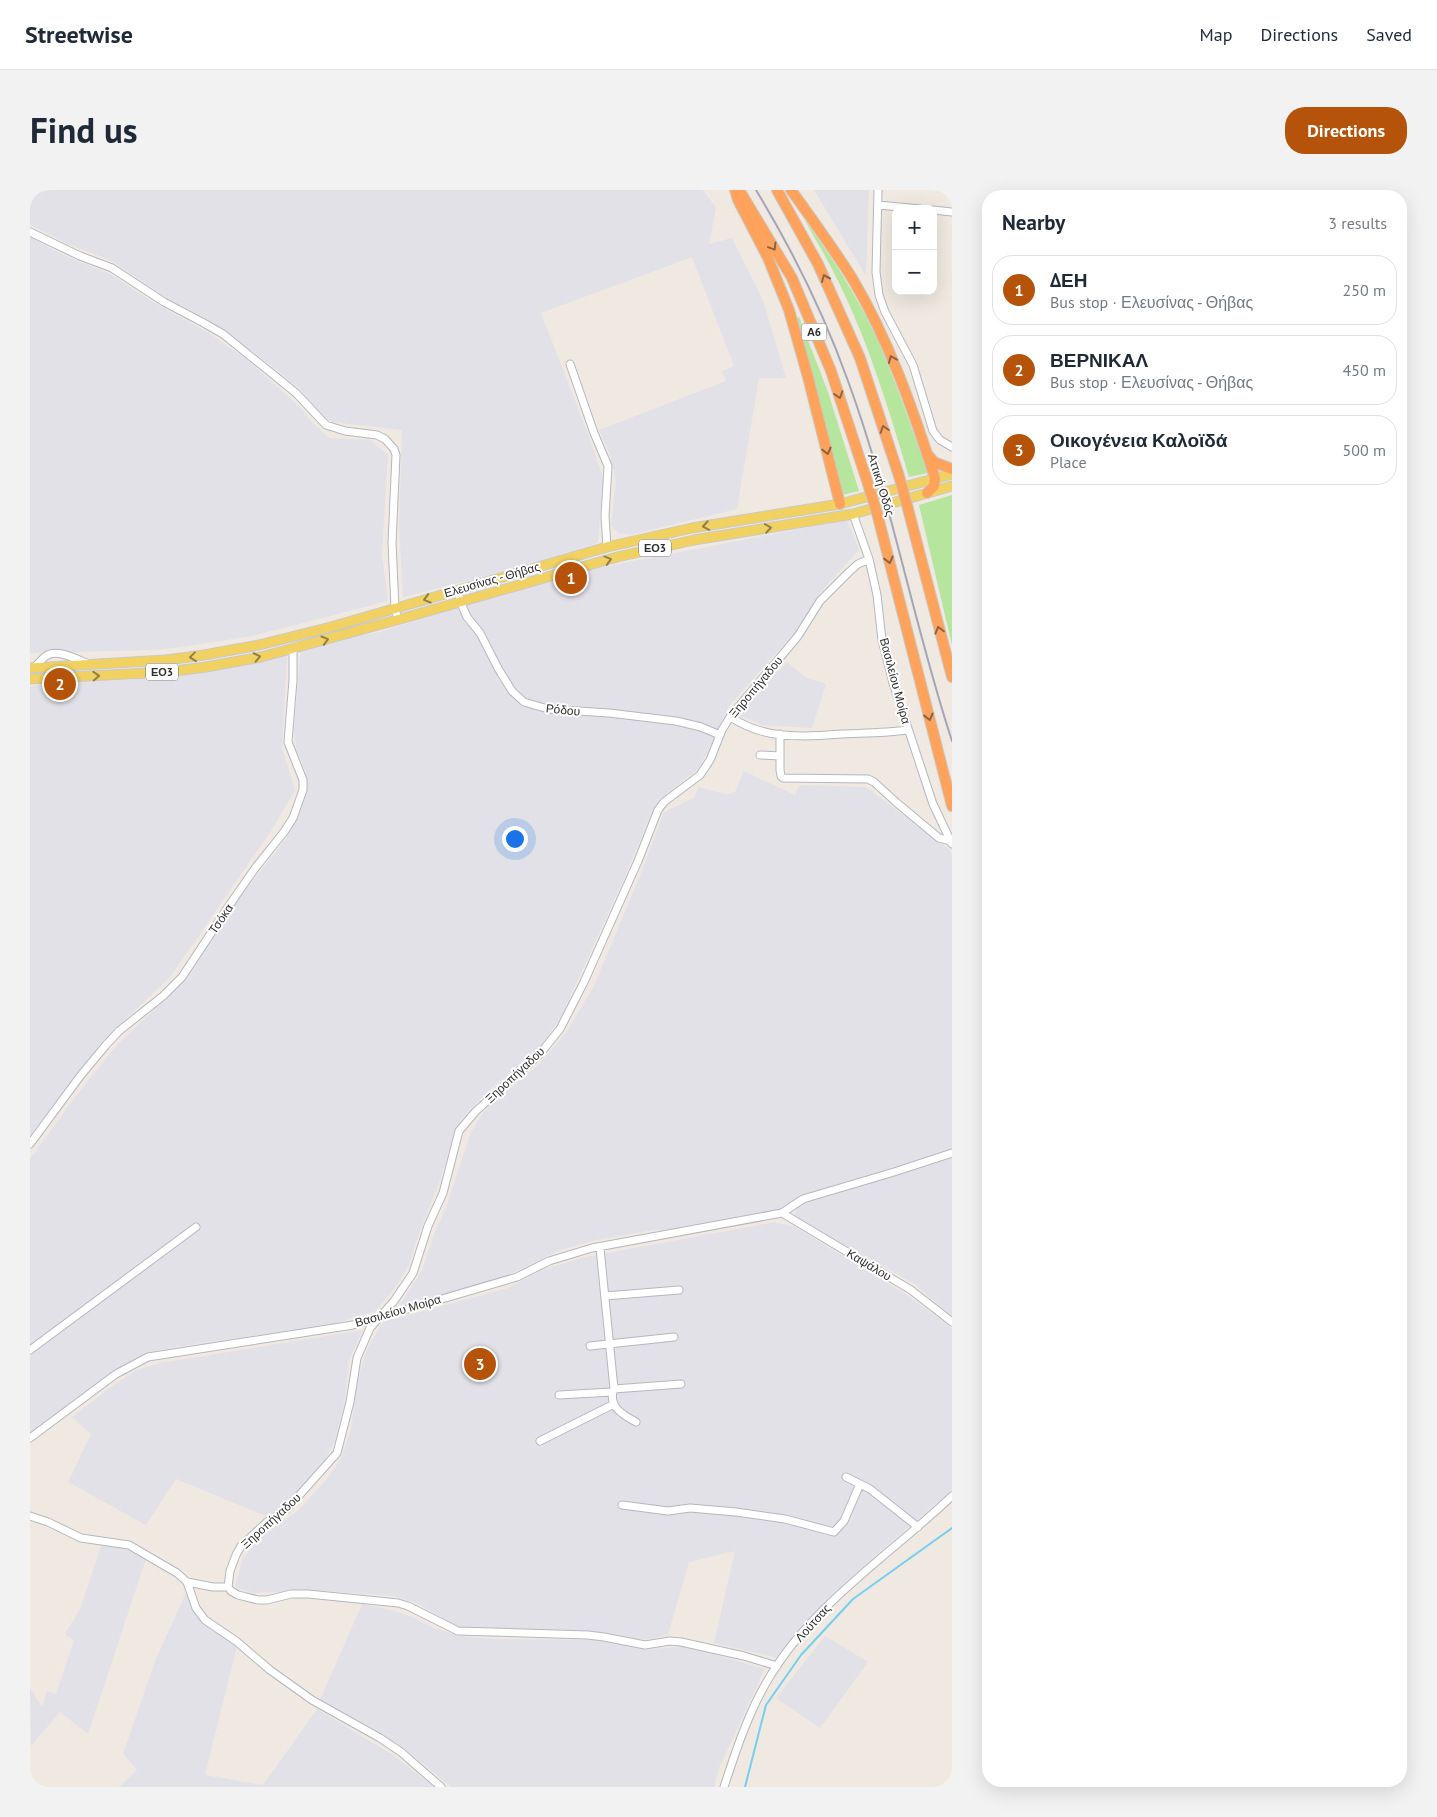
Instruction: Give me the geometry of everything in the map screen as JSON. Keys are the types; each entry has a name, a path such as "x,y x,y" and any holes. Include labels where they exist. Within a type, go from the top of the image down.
{"highway":[{"name":"Αττική Οδός","path":"737,190 792,278 831,371 877,513 952,806"},
{"path":"737,190 738,200 768,258 789,310 840,504"},
{"name":"Αττική Οδός","path":"777,190 818,264 860,358 899,476 952,677"},
{"path":"791,190 852,278 891,356 928,454 935,478 932,489 927,494"},
{"path":"928,454 934,462 952,469"}],"main road":[{"name":"Ελευσίνας - Θήβας","path":"32,668 166,660 231,651 292,637 606,547 692,528 840,504 952,474"},
{"name":"Ελευσίνας - Θήβας","path":"30,679 187,669 232,662 293,649 656,548 854,514 952,486"},
{"path":"840,504 854,514"}],"street":[{"path":"878,190 876,272 879,295 885,312 913,365 933,432 940,440 952,447"},
{"path":"878,205 892,206"},
{"path":"937,210 952,212"},
{"path":"30,232 80,256 112,268 164,302 223,334 296,394 326,425 345,431 377,435 386,439 396,454 392,543 395,608 398,620"},
{"path":"570,364 594,433 608,466 606,547"},
{"name":"Βασιλείου Μοίρα","path":"854,514 870,559 877,595 882,640 887,660 933,804 951,842"},
{"name":"Ξηροπήγαδου","path":"228,1586 230,1571 241,1546 267,1522 287,1509 338,1453 350,1402 357,1358 370,1328 394,1301 413,1273 425,1234 438,1207 449,1173 459,1131 476,1111 539,1055 560,1029 587,975 638,861 658,810 664,802 680,792 700,775 710,760 730,717 798,636 820,601 858,564 870,559"},
{"name":"Ρόδου","path":"458,590 460,601 467,617 480,633 512,690 524,702 548,709 609,713 676,722 701,727 720,735"},
{"name":"Τσόκα","path":"30,1144 75,1082 106,1045 119,1031 163,996 182,977 235,897 284,832 292,818 303,790 303,780 288,742 293,680 293,649"},
{"path":"730,717 761,731 780,734 878,734 908,730"},
{"path":"780,734 780,770 783,778 863,778 871,780 938,838 951,842"},
{"path":"760,755 780,756"},
{"path":"782,1214 803,1199 952,1153"},
{"name":"Βασιλείου Μοίρα","path":"30,1438 116,1374 148,1357 317,1331 379,1318 517,1276 565,1256 782,1214"},
{"name":"Καψάλου","path":"782,1214 911,1290 952,1322"},
{"path":"30,1350 196,1227"},
{"path":"600,1248 614,1404 619,1413 636,1422"},
{"path":"605,1296 679,1290"},
{"path":"590,1346 674,1338"},
{"path":"559,1395 681,1384"},
{"path":"540,1440 614,1404"},
{"path":"846,1477 870,1489 918,1527"},
{"path":"622,1505 668,1511 690,1508 736,1512 785,1519 834,1532 844,1521 860,1484"},
{"name":"Λούτσας","path":"724,1787 745,1728 769,1677 784,1654 829,1604 952,1496"},
{"path":"30,1516 48,1522 81,1538 130,1545 177,1573 187,1582 196,1608 205,1620 236,1641 312,1700 401,1752 441,1787"},
{"path":"187,1582 212,1587 228,1586 231,1591 258,1600 303,1594 398,1603 408,1606 458,1631 596,1636 645,1645 670,1641 681,1642 744,1656 777,1666"}],"shaded area":[{"path":"30,190 703,190 716,208 709,244 732,238 763,300 786,378 759,378 737,509 630,535 618,533 611,525 616,482 610,455 599,430 726,381 722,371 734,366 692,257 541,313 603,478 598,543 510,570 403,597 399,527 402,430 332,422 321,414 299,388 259,356 207,319 166,297 110,260 70,245 30,225"},
{"path":"814,190 869,190 866,276"},
{"path":"30,237 63,255 110,274 156,304 209,333 246,359 302,409 309,419 329,438 371,440 388,455 382,554 388,601 252,636 182,647 155,650 30,653"},
{"path":"847,520 859,550 825,587 794,633 729,706 698,769 660,799 652,811 627,872 562,1015 549,1035 528,1060 495,1085 466,1113 456,1128 440,1180 409,1265 397,1285 376,1311 329,1325 158,1350 125,1364 30,1434 30,1159 69,1105 116,1046 187,978 239,898 286,839 299,815 306,792 305,770 296,748 294,730 301,646 380,632 450,610 492,590"},
{"path":"287,653 282,748 295,790 271,831 171,976 101,1043 30,1140 30,686 179,676"},
{"path":"787,662 805,677 826,684 812,728 762,725 737,714"},
{"path":"744,771 795,795 799,785 866,787 950,850 952,855 952,1149 799,1196 782,1209 657,1235 660,1229 596,1240 557,1251 517,1271 484,1283 399,1307 422,1270 434,1234 446,1208 471,1132 485,1110 539,1064 565,1034 593,988 642,871 664,812 694,798 698,787 726,794 735,792"},
{"path":"952,1157 952,1317 915,1284 795,1217 796,1209 804,1202"},
{"path":"775,1222 795,1227 904,1293 952,1328 952,1490 826,1600 778,1658 714,1643 735,1551 689,1562 668,1634 652,1639 634,1639 612,1633 459,1628 419,1604 394,1596 315,1590 253,1593 235,1587 242,1560 256,1542 298,1511 325,1481 341,1459 351,1429 357,1382 367,1349 383,1322 508,1288 544,1269 585,1257"},
{"path":"363,1330 349,1360 344,1404 335,1440 326,1458 287,1503 266,1516 176,1479 146,1525 68,1482 91,1434 72,1417 136,1370 160,1363"},
{"path":"101,1546 117,1547 134,1552 146,1559 88,1734 60,1712 31,1746 30,1688 42,1707 47,1691 56,1694 74,1640 65,1634 81,1607"},
{"path":"186,1593 198,1619 237,1646 205,1775 263,1785 317,1709 393,1755 434,1787 119,1787 137,1770 123,1754 155,1661"},
{"path":"362,1604 391,1610 412,1617 434,1628 460,1636 494,1639 600,1640 645,1650 684,1646 765,1669 719,1768 714,1787 451,1787 408,1751 376,1730 320,1700"},
{"path":"825,1636 868,1662 820,1728 776,1698"}],"green space":[{"path":"804,219 843,276 876,337 928,473 909,477 866,345 832,269"},
{"path":"799,317 828,392 859,491 842,495 795,318"},
{"path":"952,495 952,645 919,505"}],"waterway":[{"path":"745,1787 766,1705 801,1655 853,1599 952,1528"}],"railway":[{"path":"756,190 783,236 807,283 829,331 848,381 877,470 925,651 952,741"}],"place":[{"name":"ΔΕΗ","path":"571,578"},
{"name":"ΒΕΡΝΙΚΑΛ","path":"60,684"},
{"name":"Οικογένεια Καλοϊδά","path":"480,1364"}]}
